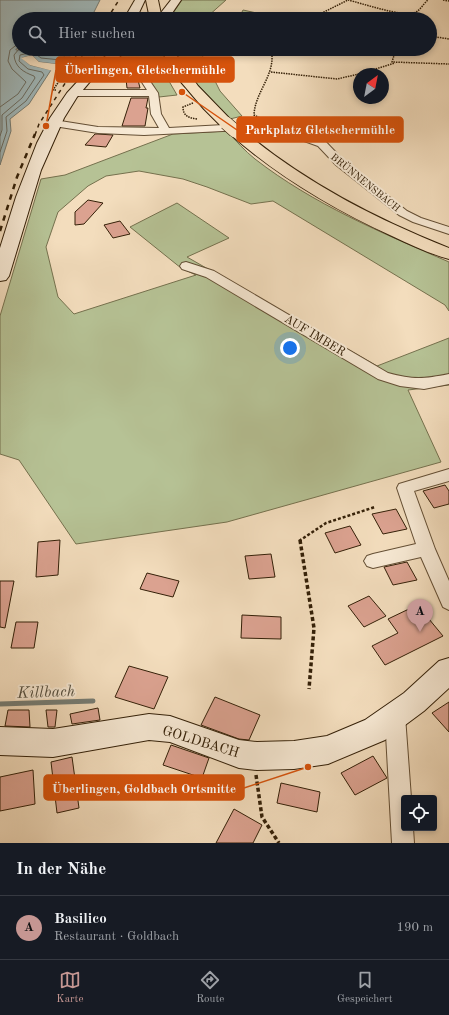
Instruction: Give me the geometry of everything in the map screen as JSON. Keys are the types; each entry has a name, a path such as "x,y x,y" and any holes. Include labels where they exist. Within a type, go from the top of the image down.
{"main road":[{"path":"170,56 188,83 203,101 230,127 285,171 310,187 370,219 449,254"}],"street":[{"path":"134,12 140,0"},
{"path":"156,12 170,10 176,0"},
{"path":"0,276 31,176 44,143 54,123 74,93 107,56"},
{"path":"142,76 153,93 156,114 166,131"},
{"path":"74,93 153,93"},
{"name":"BRÜNNENSBACH","path":"54,123 98,130 144,132 242,127 294,134 322,144 340,163 404,213 417,220 449,232"},
{"name":"AUF IMBER","path":"186,266 210,274 383,376 400,381 424,384 449,379"},
{"path":"449,475 405,488 426,549 449,602"},
{"path":"373,561 426,549"},
{"name":"GOLDBACH","path":"0,741 54,743 149,727 170,728 239,754 257,756 294,756 328,750 375,730 414,702 449,670"},
{"path":"396,716 403,843"}],"path":[{"path":"324,12 348,0 397,12"},
{"path":"415,12 428,0"},
{"path":"444,0 449,1"},
{"path":"437,37 449,39"},
{"path":"56,90 53,90 76,56"},
{"path":"266,121 254,115 253,107 271,72 274,56"},
{"path":"394,56 392,62 396,63"},
{"path":"379,68 396,63 449,64"},
{"path":"271,72 337,79 353,75"},
{"path":"194,103 183,107 182,111 186,116 198,119"},
{"path":"309,689 314,628 299,541 326,523 375,507"},
{"path":"257,756 256,776 262,817 279,843"}],"green space":[{"path":"182,0 226,0 213,12 174,12"},
{"path":"243,10 252,12 242,12"},
{"path":"120,56 164,56 169,65 166,76 177,95 159,97 153,85 136,64 117,58"},
{"path":"178,56 202,56 220,91 242,116 230,119 195,82"},
{"path":"227,131 255,159 300,190 373,229 449,262 449,311 445,305 273,201 251,204 183,179 139,171 106,176 88,186 58,212 46,247 58,297 74,314 196,275 181,268 130,227 177,203 229,238 187,257 377,366 449,338 449,385 408,390 441,462 227,522 76,544 19,460 0,454 0,316 41,179 65,175 173,134"}],"water":[{"path":"0,0 100,0 94,12 12,12 12,56 29,56 22,58 30,65 51,70 29,104 10,119 11,131 0,165"},
{"path":"33,56 71,56 64,65 39,62"}],"pier":[{"path":"33,56 39,62 64,65 72,56 64,66 38,64 32,58 26,59 31,64 51,68 53,71 30,65 21,58"}],"building":[{"path":"137,68 140,88 127,88 126,79 119,79 124,69"},
{"path":"131,98 148,98 145,126 122,126"},
{"path":"95,134 113,135 106,147 85,145"},
{"path":"88,200 103,203 84,224 75,225 75,212"},
{"path":"120,221 130,234 113,238 104,225"},
{"path":"445,485 449,491 449,504 434,508 423,491"},
{"path":"396,509 407,529 383,534 372,514"},
{"path":"350,526 361,545 335,553 325,533"},
{"path":"60,540 58,575 36,577 38,542"},
{"path":"271,554 275,577 249,579 245,556"},
{"path":"407,562 417,580 393,585 384,567"},
{"path":"147,573 179,581 173,597 140,589"},
{"path":"0,581 14,581 5,628 0,627"},
{"path":"369,596 386,616 364,627 348,606"},
{"path":"411,608 417,616 424,613 443,636 385,665 372,646 398,633 388,619"},
{"path":"242,615 281,617 281,639 241,638"},
{"path":"16,622 38,622 34,648 11,648"},
{"path":"129,666 168,677 154,709 115,697"},
{"path":"215,697 260,715 249,740 239,739 201,725"},
{"path":"449,702 449,732 432,713"},
{"path":"98,708 100,720 72,724 70,714"},
{"path":"8,710 29,710 30,727 5,726"},
{"path":"46,710 57,710 55,727 48,727"},
{"path":"171,745 209,758 202,778 163,765"},
{"path":"373,756 387,778 355,795 341,773"},
{"path":"72,757 79,808 57,813 51,762"},
{"path":"33,770 35,804 0,811 0,777"},
{"path":"281,783 320,792 317,812 277,803"},
{"path":"234,809 262,825 253,843 216,843"}],"waterway":[{"name":"Killbach","path":"0,704 93,701"}],"railway":[{"path":"111,12 119,0"},
{"path":"35,135 39,124 83,56"},
{"path":"0,231 17,177 35,134"}],"place":[{"name":"Parkplatz Gletschermühle","path":"182,92"},
{"name":"Überlingen, Gletschermühle","path":"46,126"},
{"name":"Basilico","path":"420,632"},
{"name":"Überlingen, Goldbach Ortsmitte","path":"308,767"}]}
